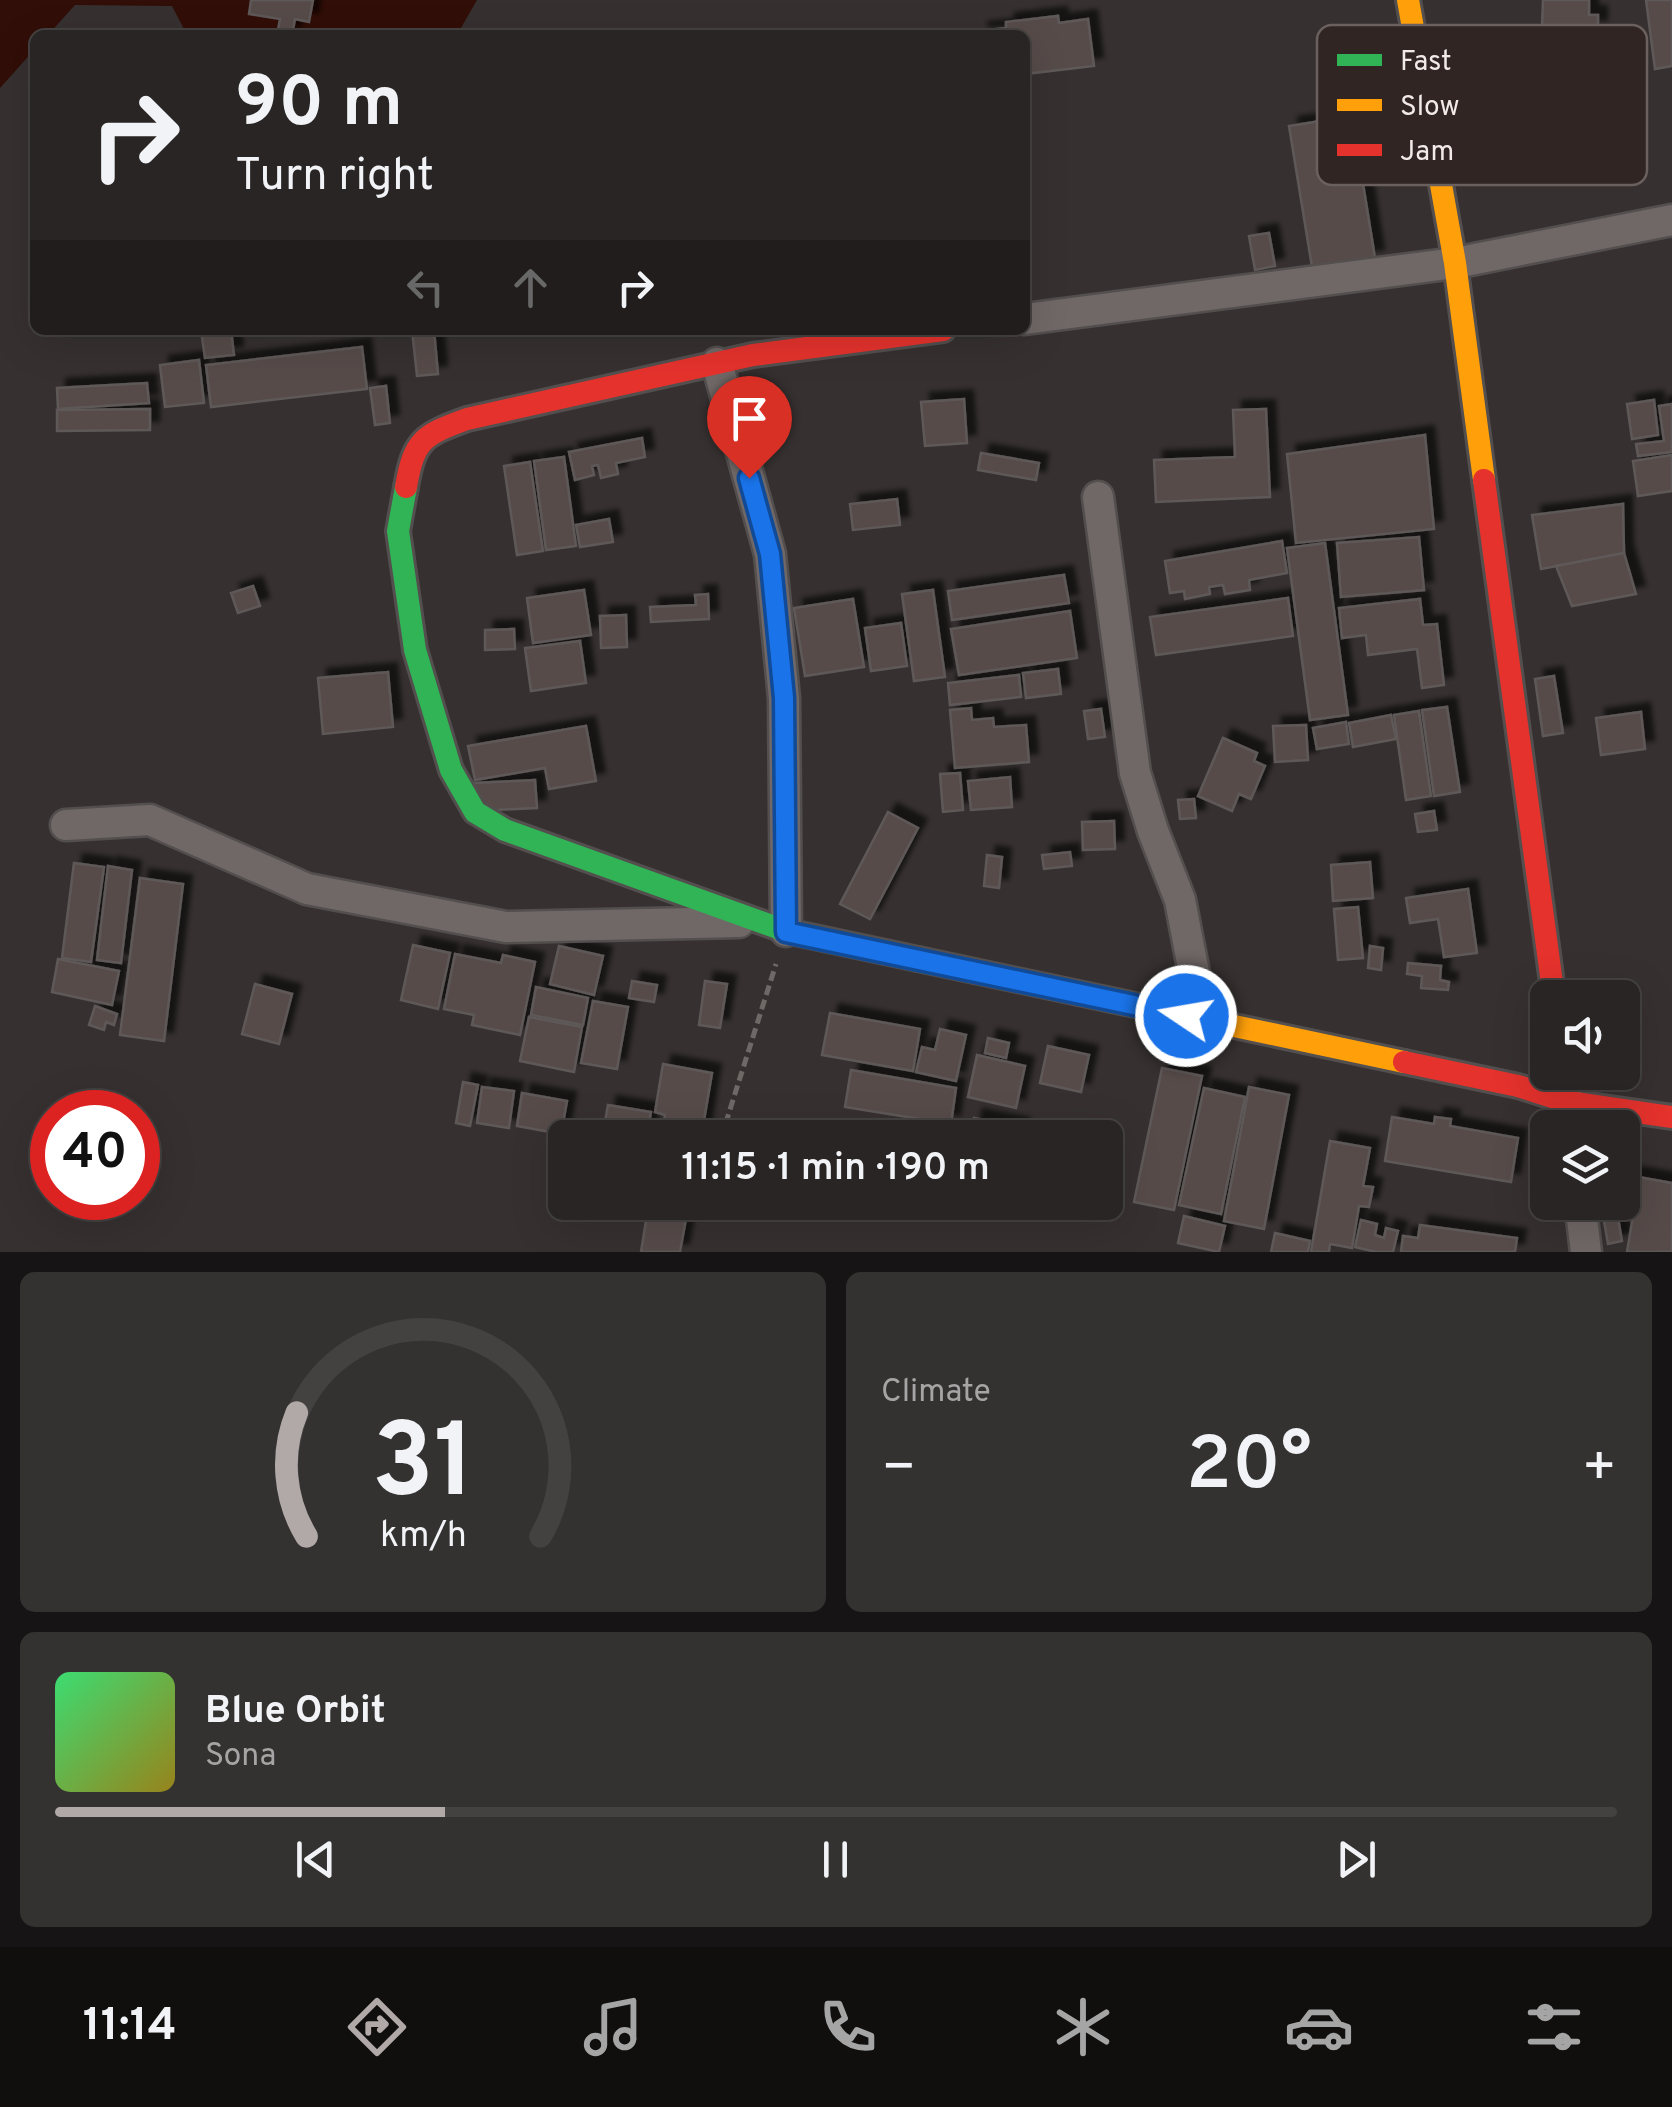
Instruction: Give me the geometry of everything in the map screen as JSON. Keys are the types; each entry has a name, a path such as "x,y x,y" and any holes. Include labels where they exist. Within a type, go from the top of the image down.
{"street":[{"path":"1408,0 1412,25"},
{"path":"1441,185 1455,264 1552,980"},
{"path":"1030,318 1455,264 1672,220"},
{"path":"905,335 753,355 433,430 411,456 398,531 415,650 451,770 475,812 505,830 773,927 1518,1086 1568,1101 1672,1116"},
{"path":"717,363 770,554 784,698 773,927"},
{"path":"1098,497 1135,774 1180,900 1195,978 1222,1024"},
{"path":"66,825 150,820 307,889 506,928 773,927"},
{"path":"1582,1220 1586,1252"}],"path":[{"path":"725,1120 773,927"}],"shaded area":[{"path":"0,0 477,0 460,30 184,30 172,6 75,5 52,30 30,30 30,55 0,88"}],"building":[{"path":"251,0 313,0 309,22 295,19 293,30 278,30 280,19 249,14"},
{"path":"1543,0 1589,0 1589,15 1598,15 1598,25 1542,25"},
{"path":"1646,0 1672,0 1672,66 1655,69"},
{"path":"1058,16 1059,23 1088,19 1094,66 1030,73 1030,30 988,30 1006,28 1006,22"},
{"path":"1317,122 1317,185 1363,185 1375,258 1312,267 1289,126"},
{"path":"1269,233 1275,266 1255,270 1249,236"},
{"path":"202,335 232,335 234,355 205,358"},
{"path":"413,335 434,335 438,374 417,376"},
{"path":"362,347 367,389 211,407 206,365"},
{"path":"199,360 204,403 165,407 160,365"},
{"path":"147,383 149,403 58,409 57,388"},
{"path":"386,386 390,423 375,425 370,388"},
{"path":"964,399 967,443 925,446 921,402"},
{"path":"1654,400 1658,435 1632,439 1627,404"},
{"path":"1672,404 1672,452 1638,456 1636,444 1664,441 1659,406"},
{"path":"150,409 150,430 57,431 57,410"},
{"path":"1266,409 1270,497 1156,502 1154,460 1235,457 1233,410"},
{"path":"1425,435 1434,529 1296,543 1287,454"},
{"path":"642,438 645,457 616,463 618,474 601,478 598,465 592,466 594,475 575,480 569,452"},
{"path":"981,453 1039,463 1036,480 978,470"},
{"path":"1672,455 1672,491 1638,496 1633,461"},
{"path":"564,457 576,546 546,550 534,461"},
{"path":"530,462 543,551 517,555 504,466"},
{"path":"897,499 900,525 853,530 850,504"},
{"path":"1623,504 1624,553 1541,569 1532,515"},
{"path":"609,519 613,542 580,547 576,525"},
{"path":"1419,537 1424,590 1341,597 1337,543"},
{"path":"1282,541 1287,573 1249,580 1250,590 1225,594 1223,585 1209,587 1210,594 1185,599 1184,591 1170,593 1165,561"},
{"path":"1325,543 1348,715 1310,720 1287,548"},
{"path":"1624,553 1636,594 1572,606 1556,566"},
{"path":"1064,575 1069,603 952,620 948,591"},
{"path":"253,586 260,606 238,613 231,593"},
{"path":"584,590 591,635 533,643 527,598"},
{"path":"933,590 945,677 914,681 902,594"},
{"path":"708,594 709,619 651,622 650,607 696,605 695,595"},
{"path":"1288,598 1293,636 1156,655 1150,617"},
{"path":"853,599 864,667 805,676 794,608"},
{"path":"1420,599 1423,625 1437,624 1444,685 1422,688 1417,649 1368,655 1366,635 1342,638 1339,608"},
{"path":"1070,611 1077,658 959,675 951,629"},
{"path":"626,615 627,647 601,648 600,616"},
{"path":"901,623 907,666 871,671 865,628"},
{"path":"514,629 515,649 485,650 485,630"},
{"path":"580,641 586,683 531,691 525,648"},
{"path":"1058,669 1061,694 1026,698 1023,673"},
{"path":"388,672 393,727 323,734 318,678"},
{"path":"1019,675 1021,697 950,705 948,683"},
{"path":"1554,676 1563,733 1543,736 1535,679"},
{"path":"1447,707 1460,792 1434,796 1422,710"},
{"path":"971,708 972,720 993,718 994,727 1026,725 1029,762 955,768 950,710"},
{"path":"1101,709 1105,737 1088,739 1084,711"},
{"path":"1419,711 1431,796 1406,800 1394,715"},
{"path":"1641,712 1645,749 1601,755 1596,718"},
{"path":"1391,715 1396,739 1353,747 1349,723"},
{"path":"1346,722 1349,744 1317,749 1313,728"},
{"path":"1306,725 1308,760 1275,762 1273,726"},
{"path":"586,726 596,781 549,789 545,768 475,780 468,746"},
{"path":"1223,738 1257,753 1254,761 1265,766 1251,799 1239,794 1232,811 1198,796"},
{"path":"960,773 963,810 943,812 940,774"},
{"path":"1010,777 1012,807 971,810 968,781"},
{"path":"535,780 537,808 476,811 474,783"},
{"path":"1194,799 1196,818 1180,819 1178,800"},
{"path":"1434,811 1437,830 1418,832 1415,814"},
{"path":"888,812 918,828 870,919 840,904"},
{"path":"1114,821 1115,849 1083,850 1082,822"},
{"path":"1070,852 1072,866 1044,869 1042,855"},
{"path":"987,855 1002,857 999,888 984,886"},
{"path":"1370,862 1373,898 1333,901 1331,865"},
{"path":"74,863 104,867 91,962 62,958"},
{"path":"108,866 132,870 121,963 97,960"},
{"path":"140,878 183,884 164,1041 120,1035"},
{"path":"1468,889 1477,953 1444,957 1438,919 1410,923 1406,898"},
{"path":"1358,907 1363,958 1338,960 1334,909"},
{"path":"413,945 450,953 438,1009 401,1000"},
{"path":"559,946 603,956 594,995 550,984"},
{"path":"1370,946 1383,948 1381,970 1368,968"},
{"path":"455,954 501,963 503,955 535,962 520,1035 472,1025 474,1015 444,1009"},
{"path":"58,959 119,971 112,1005 52,992"},
{"path":"1408,963 1441,966 1440,980 1449,982 1448,990 1421,988 1422,976 1407,974"},
{"path":"632,981 657,985 654,1002 629,998"},
{"path":"705,981 727,984 720,1028 699,1025"},
{"path":"255,984 292,994 279,1044 242,1034"},
{"path":"536,987 588,998 583,1025 531,1015"},
{"path":"593,1001 628,1007 617,1069 581,1063"},
{"path":"95,1006 117,1014 114,1025 106,1022 104,1030 89,1025"},
{"path":"830,1013 920,1029 913,1071 822,1055"},
{"path":"529,1017 582,1027 574,1072 520,1061"},
{"path":"940,1029 966,1035 956,1081 916,1072 922,1047 935,1050"},
{"path":"988,1038 1009,1043 1006,1058 985,1053"},
{"path":"1048,1046 1089,1055 1081,1092 1040,1083"},
{"path":"977,1055 1025,1066 1016,1108 968,1097"},
{"path":"663,1064 712,1073 704,1120 664,1120 665,1115 655,1112"},
{"path":"1162,1068 1202,1076 1174,1210 1134,1202"},
{"path":"851,1070 956,1088 952,1120 926,1120 845,1107"},
{"path":"463,1082 478,1085 470,1126 456,1123"},
{"path":"482,1087 514,1091 509,1128 477,1123"},
{"path":"1249,1087 1289,1095 1264,1229 1224,1221"},
{"path":"1204,1088 1245,1097 1221,1214 1179,1205"},
{"path":"522,1093 567,1101 564,1120 548,1120 548,1132 517,1126"},
{"path":"608,1105 651,1112 650,1120 605,1120"},
{"path":"1392,1117 1434,1124 1435,1117 1451,1119 1450,1126 1518,1138 1511,1182 1385,1161"},
{"path":"1330,1141 1370,1148 1363,1186 1373,1187 1369,1207 1359,1206 1352,1248 1330,1244 1329,1252 1311,1252"},
{"path":"1640,1177 1672,1183 1672,1252 1627,1252 1632,1220 1640,1220"},
{"path":"1184,1216 1225,1226 1219,1252 1178,1243"},
{"path":"646,1220 686,1220 680,1252 641,1252"},
{"path":"1361,1220 1377,1224 1375,1235 1384,1238 1386,1228 1398,1231 1393,1252 1355,1247"},
{"path":"1618,1220 1622,1241 1608,1244 1604,1221"},
{"path":"1420,1225 1517,1238 1515,1252 1401,1252 1403,1236 1418,1238"},
{"path":"1275,1233 1310,1241 1308,1252 1271,1252"}],"traffic: fast":[{"path":"406,487 398,531 415,650 451,770 475,812 505,830 786,931 918,959"}],"traffic: slow":[{"path":"1408,0 1412,25"},
{"path":"1441,185 1484,480"},
{"path":"918,959 1404,1062"}],"traffic: jam":[{"path":"406,487 413,459 423,441 467,419 753,355 905,335"},
{"path":"1484,480 1552,980"},
{"path":"1404,1062 1518,1086 1568,1102 1672,1117"}],"route":[{"path":"749,478 770,554 784,698 786,932 1186,1016"}]}
